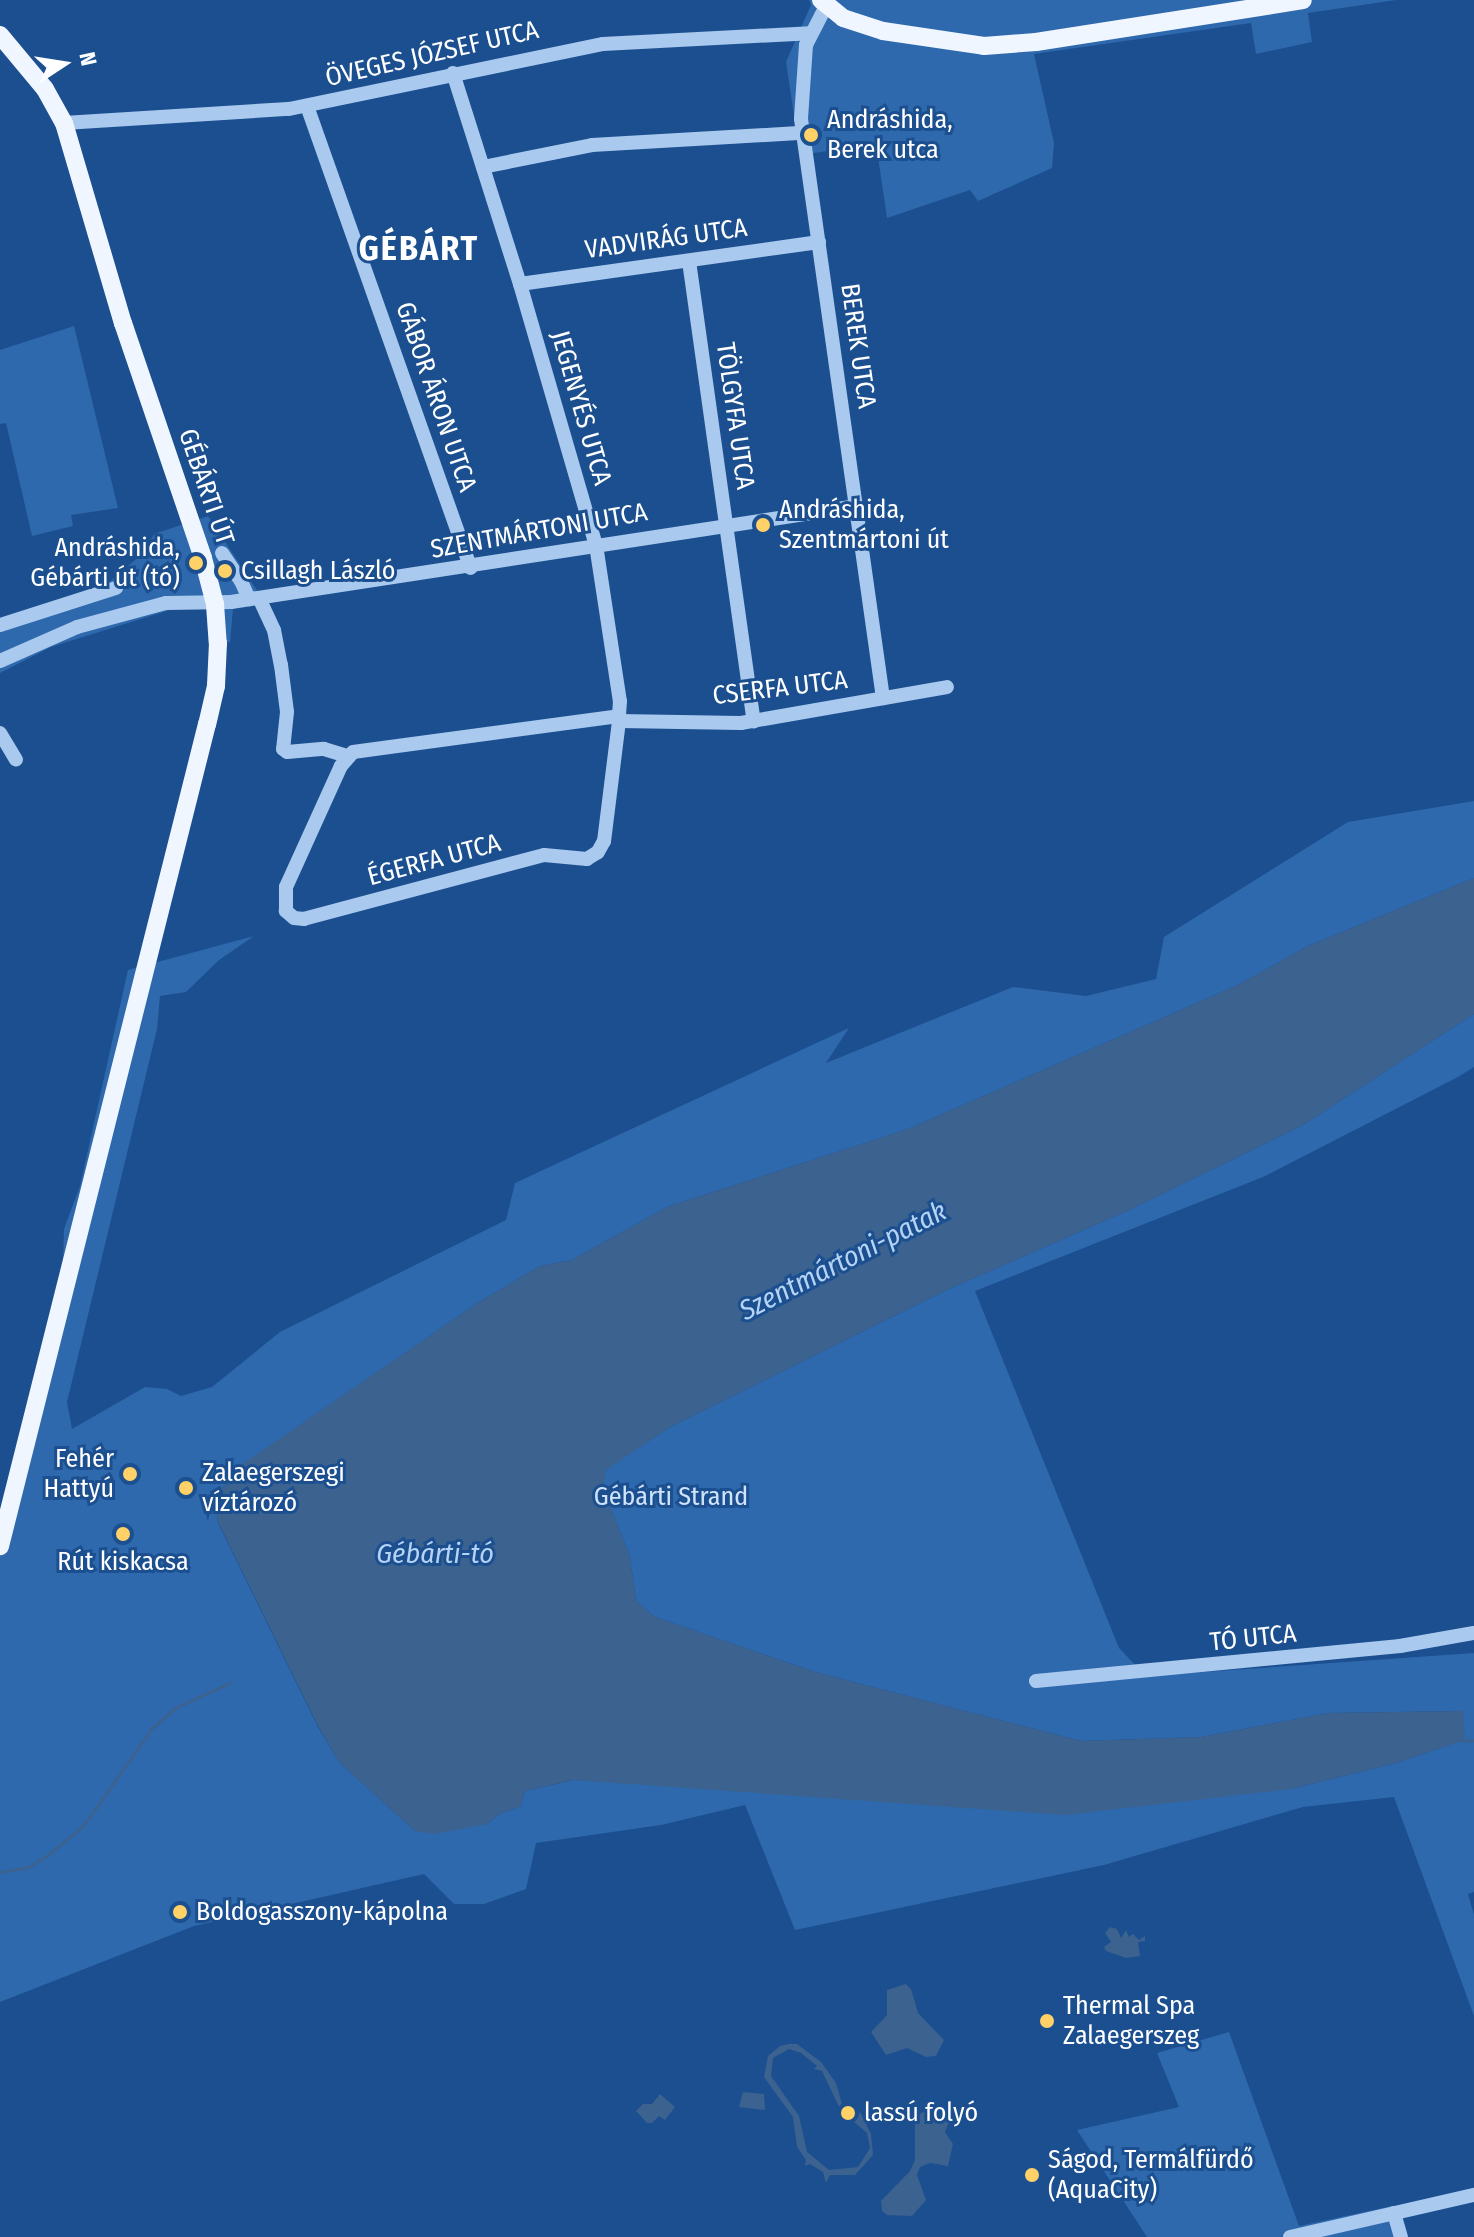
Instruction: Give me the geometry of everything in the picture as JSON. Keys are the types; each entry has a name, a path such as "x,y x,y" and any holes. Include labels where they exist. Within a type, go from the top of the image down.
{"main road":[{"path":"824,3 852,22 947,43 999,45 1303,0"},
{"name":"GÉBÁRTI ÚT","path":"0,35 45,89 64,123 108,275 203,558 215,604 218,653 213,698 0,1546"}],"street":[{"name":"BEREK UTCA","path":"824,3 810,33 802,69 803,133 883,698"},
{"name":"ÖVEGES JÓZSEF UTCA","path":"64,123 307,106 603,44 810,33"},
{"name":"JEGENYÉS UTCA","path":"453,73 520,284 596,545 620,692 604,841 593,856"},
{"name":"GÁBOR ÁRON UTCA","path":"307,106 471,568"},
{"path":"483,167 592,145 803,133"},
{"name":"VADVIRÁG UTCA","path":"520,284 819,242"},
{"name":"TÖLGYFA UTCA","path":"689,261 754,721"},
{"name":"SZENTMÁRTONI UTCA","path":"0,661 77,627 166,603 189,600 215,604 254,599 471,568 596,545 857,506"},
{"name":"GÉBÁRTI ÚT","path":"222,553 254,599"},
{"path":"0,625 116,588"},
{"name":"CSERFA UTCA","path":"254,599 274,630 287,712 283,749 287,752 324,749 347,756 364,749 619,718 754,721 947,687"},
{"path":"70,604 77,627"},
{"path":"0,733 20,758 0,764"},
{"name":"ÉGERFA UTCA","path":"347,756 286,887 283,901 288,914 299,919 544,855 582,859 593,856"},
{"name":"TÓ UTCA","path":"1036,1681 1400,1646 1474,1633"},
{"path":"1290,2237 1474,2195"},
{"path":"1394,2213 1401,2237"}],"green space":[{"path":"809,0 1396,0 1308,13 1312,42 1256,54 1251,23 1034,54 1054,143 1052,168 978,201 970,190 887,218 876,144 800,155 786,62 811,5"},
{"path":"74,326 118,508 71,515 73,526 32,536 6,423 0,424 0,350"},
{"path":"208,516 266,604 233,609 230,642 209,644 206,608 173,609 51,647 0,673 0,618 107,584 143,553 154,534"},
{"name":"Gébárti Strand","path":"1474,801 1474,878 1308,946 1238,985 908,1129 667,1207 572,1260 540,1266 479,1302 245,1463 231,1483 214,1491 218,1523 318,1727 340,1763 415,1831 487,1824 501,1813 520,1807 525,1791 574,1780 768,1791 1291,1789 1396,1763 1464,1740 1462,1711 1328,1713 1201,1737 1081,1741 815,1672 655,1617 636,1601 630,1557 603,1488 605,1470 670,1427 949,1289 1127,1211 1303,1125 1474,1014 1474,1067 1458,1077 1263,1177 975,1291 1119,1648 1146,1676 1474,1653 1474,1892 1468,1894 1474,1915 1474,2016 1394,1797 1303,1807 1104,1865 795,1930 745,1805 661,1825 536,1843 526,1889 484,1904 454,1904 424,1874 194,1926 0,2002 0,1513 63,1263 64,1229 80,1186 128,970 254,936 219,960 186,992 160,996 157,1029 67,1402 72,1429 145,1387 167,1389 181,1396 212,1387 280,1332 506,1220 515,1183 849,1028 826,1063 1013,987 1086,996 1156,979 1164,937 1348,822"},
{"path":"1229,2032 1299,2226 1392,2206 1402,2237 1147,2237 1077,2130 1179,2107 1157,2053"}],"water":[{"name":"Gébárti-tó","path":"1474,878 1474,1014 1303,1125 1127,1211 949,1289 670,1427 606,1470 603,1488 630,1557 636,1601 655,1617 815,1672 1081,1741 1201,1737 1328,1713 1463,1711 1465,1740 1396,1763 1291,1789 1065,1815 573,1780 525,1791 520,1807 501,1813 487,1824 435,1834 415,1831 340,1763 318,1726 218,1522 214,1491 231,1483 244,1463 479,1302 540,1266 572,1260 667,1207 908,1129 1238,985 1308,946"},
{"path":"1110,1927 1117,1929 1121,1938 1126,1930 1129,1937 1133,1934 1139,1940 1145,1936 1145,1941 1138,1942 1140,1956 1126,1958 1106,1951 1104,1947 1111,1942 1105,1933"},
{"path":"906,1984 911,1989 918,2013 944,2040 936,2056 926,2057 907,2048 886,2055 871,2032 887,2015 887,1990"},
{"name":"lassú folyó","path":"797,2044 821,2062 836,2083 842,2104 856,2118 860,2112 871,2134 873,2155 855,2175 830,2175 826,2183 823,2172 810,2164 805,2166 806,2160 797,2147 793,2117 764,2077 768,2056 780,2046","holes":["789,2049 801,2053 817,2066 814,2069 822,2071 841,2111 867,2133 870,2148 858,2167 829,2170 807,2152 799,2116 771,2076 773,2058"]},
{"path":"743,2092 764,2094 765,2110 739,2107"},
{"path":"660,2094 675,2107 665,2120 659,2116 652,2123 647,2123 636,2111 643,2104 652,2104"},
{"path":"935,2105 937,2111 946,2113 949,2122 945,2132 953,2144 948,2166 930,2163 920,2167 917,2175 926,2200 912,2216 887,2215 882,2211 881,2201 910,2171 915,2160 915,2117"}],"waterway":[{"name":"Szentmártoni-patak","path":"0,1872 29,1867 49,1854 84,1825 152,1728 175,1708 229,1683"},
{"path":"1462,1741 1474,1740"}],"place":[{"name":"Andráshida, Berek utca","path":"811,135"},
{"name":"Andráshida, Szentmártoni út","path":"763,525"},
{"name":"Andráshida, Gébárti út (tó)","path":"196,563"},
{"name":"Csillagh László","path":"225,571"},
{"name":"Fehér Hattyú","path":"130,1474"},
{"name":"Zalaegerszegi víztározó","path":"186,1488"},
{"name":"Rút kiskacsa","path":"123,1534"},
{"name":"Boldogasszony-kápolna","path":"180,1912"},
{"name":"Thermal Spa Zalaegerszeg","path":"1047,2021"},
{"name":"lassú folyó","path":"848,2113"},
{"name":"Ságod, Termálfürdő (AquaCity)","path":"1032,2175"}],"district":[{"name":"GÉBÁRT","path":"419,249"}]}
